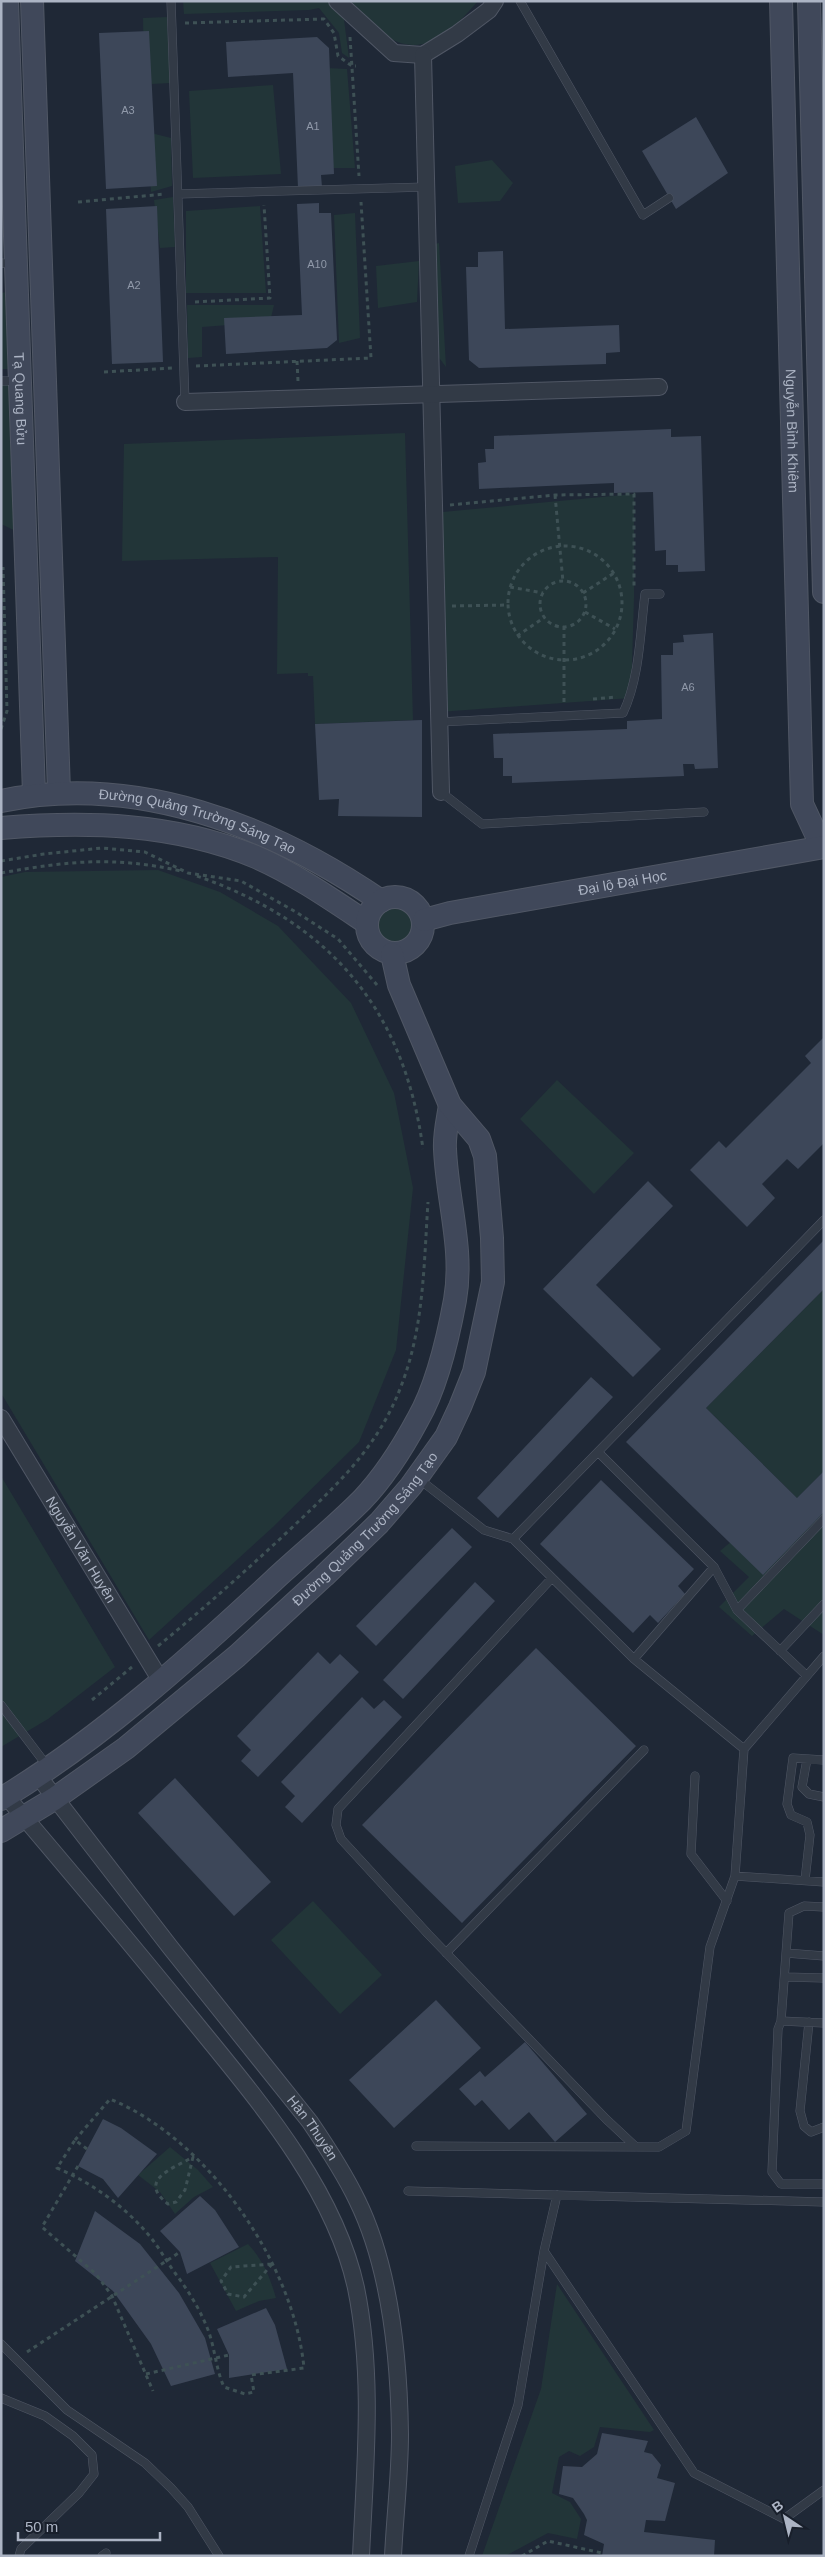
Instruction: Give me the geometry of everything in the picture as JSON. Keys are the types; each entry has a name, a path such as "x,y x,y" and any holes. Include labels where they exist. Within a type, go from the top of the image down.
{"street":[{"name":"Tạ Quang Bửu","path":"7,1 9,264 18,321 11,381 34,794"},
{"name":"Tạ Quang Bửu","path":"32,1 59,792"},
{"path":"337,1 394,53 423,55 457,34 489,10 495,1"},
{"name":"Nguyễn Bỉnh Khiêm","path":"781,1 802,804 823,845"},
{"name":"Nguyễn Bỉnh Khiêm","path":"809,1 824,592"},
{"path":"423,55 441,792"},
{"path":"18,321 43,320"},
{"path":"185,402 659,387"},
{"path":"795,537 823,536"},
{"name":"Đường Quảng Trường Sáng Tạo","path":"1,801 34,794 59,792 136,796 224,819 302,855 381,900"},
{"name":"Đường Quảng Trường Sáng Tạo","path":"1,828 57,824 116,825 193,837 255,857 299,878 367,922"},
{"name":"Đại lộ Đại Học","path":"424,920 450,913 823,845"},
{"path":"398,897 407,899 415,904 424,920 423,933 416,945 410,950 392,954 378,948 370,940 367,922 369,914 381,900 398,897"},
{"name":"Đường Quảng Trường Sáng Tạo","path":"1,1831 54,1798 126,1748 237,1656 379,1522 417,1478 446,1437 474,1372 493,1282 486,1156 479,1140 450,1105 399,984 392,954"},
{"name":"Đường Quảng Trường Sáng Tạo","path":"4,1798 44,1772 161,1681 363,1499 398,1453 420,1417 444,1350 460,1267 444,1148 450,1105"},
{"name":"Nguyễn Văn Huyên","path":"1,1418 161,1681"},
{"name":"Hàn Thuyên","path":"44,1772 54,1798 310,2122 328,2148 358,2201 383,2275 396,2358 400,2436 393,2556"},
{"name":"Hàn Thuyên","path":"4,1798 23,1816 128,1940 241,2080 314,2184 333,2221 355,2286 363,2332 368,2392 361,2556"}],"lane":[{"path":"171,1 185,402"},
{"path":"520,1 643,215 669,198"},
{"path":"178,193 426,187"},
{"path":"439,722 623,713 628,702 637,663 644,594 660,594"},
{"path":"441,792 482,824 704,812"},
{"path":"513,1539 824,1220"},
{"path":"598,1452 714,1567 737,1610 807,1676"},
{"path":"417,1478 484,1530 513,1539 634,1659 744,1750"},
{"path":"737,1610 824,1519"},
{"path":"634,1659 714,1567"},
{"path":"552,1578 338,1809 336,1825 341,1839 446,1953 606,2119 636,2147"},
{"path":"780,1651 824,1604"},
{"path":"416,2146 659,2147 686,2131 710,1947 735,1876 744,1750 824,1656"},
{"path":"1,1705 44,1772"},
{"path":"446,1953 644,1750"},
{"path":"805,1880 810,1835 808,1822 791,1815 786,1804 793,1758 824,1760"},
{"path":"807,1759 802,1787 809,1794 824,1797"},
{"path":"695,1776 691,1854 727,1901"},
{"path":"735,1876 824,1882"},
{"path":"824,1907 804,1906 790,1913 781,2021 778,2029 772,2172 781,2184 824,2184"},
{"path":"786,1953 824,1956"},
{"path":"785,1977 824,1978"},
{"path":"781,2021 824,2023"},
{"path":"809,2022 800,2111 804,2126 811,2132 824,2127"},
{"path":"408,2191 824,2202"},
{"path":"469,2556 518,2404 544,2251 557,2195"},
{"path":"544,2251 694,2473 784,2518 824,2490"},
{"path":"1,2344 67,2410 145,2463 171,2488 188,2507 218,2556"},
{"path":"1,2398 44,2416 73,2436 92,2455 94,2474 79,2493 21,2549 20,2556"}],"path":[{"path":"172,23 324,19 334,33 338,56 352,66 356,66"},
{"path":"182,303 270,298 263,191"},
{"path":"78,202 178,193"},
{"path":"104,372 371,358"},
{"path":"634,494 634,589"},
{"path":"443,506 555,495 640,495"},
{"path":"555,495 563,582"},
{"path":"560,546 579,547 592,552 602,559 614,573 623,598 620,617 608,640 588,656 564,660 548,658 536,653 518,636 510,622 508,605 510,587 519,569 528,559 540,552 560,546"},
{"path":"1,729 7,711 4,567"},
{"path":"583,593 614,573"},
{"path":"563,582 573,583 583,593 586,600 585,612 576,623 564,626 549,622 541,606 543,593 551,585 563,582"},
{"path":"510,587 543,593"},
{"path":"623,598 628,598"},
{"path":"436,606 508,605"},
{"path":"585,612 614,629"},
{"path":"518,636 545,617"},
{"path":"564,626 564,702"},
{"path":"591,700 619,697"},
{"path":"555,703 573,701"},
{"path":"1,862 44,854 102,848 145,852 188,873 235,890 274,910 309,934 338,960 372,1001 399,1059 419,1120 424,1158"},
{"path":"1,873 53,864 102,860 144,863 188,873 241,881 296,912 338,939 378,987"},
{"path":"92,1700 218,1596 338,1484 372,1444 403,1382 418,1327 429,1196"},
{"path":"110,2099 136,2109 177,2140 228,2192 252,2226 272,2264 290,2305 302,2347 304,2368 251,2375 254,2392 245,2394 224,2387 218,2375 206,2322 191,2294 146,2232 124,2211 82,2179 57,2168 75,2140 110,2099"},
{"path":"75,2140 86,2149"},
{"path":"193,2157 185,2190 176,2202 168,2204 157,2195 154,2187 158,2178 193,2157"},
{"path":"78,2166 42,2227 96,2274 113,2298 153,2391"},
{"path":"16,2359 113,2298 180,2252"},
{"path":"272,2264 244,2297 228,2294 221,2281 231,2267 272,2264"},
{"path":"146,2374 229,2355"},
{"path":"522,2556 548,2541 602,2553"}],"green space":[{"path":"183,1 329,1 343,12 349,58 342,53 339,33 319,8 309,10 184,14"},
{"path":"349,1 478,1 458,23 435,40 423,44 410,45 382,33"},
{"path":"167,17 170,83 152,84 144,75 143,18"},
{"path":"326,68 347,69 355,168 331,168"},
{"path":"273,85 281,174 193,178 189,91"},
{"path":"147,132 171,138 172,186 151,192"},
{"path":"492,160 513,183 500,201 458,203 455,166"},
{"path":"173,197 175,247 160,248 154,200"},
{"path":"260,206 266,293 186,293 186,211"},
{"path":"355,213 360,338 339,343 334,215"},
{"path":"439,243 446,367 434,351 430,245"},
{"path":"419,261 417,302 378,308 376,266"},
{"path":"18,290 21,369 1,369 1,293"},
{"path":"187,305 274,305 270,322 202,327 202,357 188,358"},
{"path":"25,384 30,538 1,524 1,385"},
{"path":"405,433 413,720 315,724 313,676 308,676 308,673 277,674 278,557 122,561 124,444"},
{"path":"634,494 634,598 631,698 439,712 432,513"},
{"path":"158,870 220,892 278,926 351,1003 394,1093 413,1188 396,1350 359,1442 273,1527 149,1640 1,1393 1,877 25,872"},
{"path":"400,905 408,908 414,914 417,926 414,938 408,944 392,947 384,944 378,938 375,922 378,914 384,908"},
{"path":"557,1080 634,1153 594,1194 520,1119"},
{"path":"824,1289 824,1471 797,1498 706,1408"},
{"path":"1,1476 115,1667 48,1719 1,1747"},
{"path":"824,1485 824,1635 784,1609 752,1636 719,1607 749,1577 720,1551 751,1525"},
{"path":"313,1901 382,1975 340,2014 271,1940"},
{"path":"170,2147 198,2170 213,2187 194,2197 175,2214 160,2192 138,2175"},
{"path":"248,2244 258,2256 265,2269 276,2298 259,2301 236,2311 210,2263"},
{"path":"557,2284 654,2430 650,2432 600,2427 594,2447 580,2456 569,2451 559,2457 552,2493 570,2502 581,2519 577,2539 548,2533 505,2556 482,2556 541,2389"}],"building":[{"name":"A3","path":"149,31 157,186 106,189 99,33"},
{"name":"A1","path":"317,37 329,48 334,174 321,175 322,187 298,188 293,73 228,77 226,42"},
{"path":"696,117 728,173 676,209 642,151"},
{"name":"A10","path":"319,203 319,213 331,213 337,340 327,348 226,354 224,318 302,315 297,204"},
{"name":"A2","path":"157,206 163,362 112,364 106,209"},
{"path":"503,251 505,329 619,325 620,352 606,353 606,364 479,368 469,360 466,267 478,267 478,252"},
{"path":"671,429 671,437 701,436 705,571 678,572 678,565 666,565 666,550 655,551 653,492 614,493 614,483 479,489 478,463 486,462 485,449 494,449 494,436"},
{"name":"A6","path":"713,633 718,768 695,769 694,764 683,764 684,776 512,783 512,776 503,776 503,758 494,758 493,734 627,729 627,721 662,719 661,655 673,655 673,643 684,642 683,635"},
{"path":"422,720 422,817 338,816 339,799 319,800 315,724"},
{"path":"824,1037 824,1143 798,1169 787,1159 762,1184 775,1198 747,1227 690,1170 719,1141 726,1148 811,1063 805,1056"},
{"path":"648,1181 673,1206 596,1285 661,1349 633,1377 543,1289"},
{"path":"824,1240 824,1289 706,1408 797,1498 824,1471 824,1512 763,1575 626,1442"},
{"path":"591,1377 613,1397 498,1518 477,1498"},
{"path":"601,1480 694,1569 678,1586 685,1594 658,1623 650,1615 633,1633 540,1544"},
{"path":"452,1528 472,1547 376,1646 356,1626"},
{"path":"475,1582 495,1601 403,1699 383,1680"},
{"path":"536,1648 636,1746 462,1923 362,1825"},
{"path":"318,1652 330,1664 340,1654 359,1672 258,1777 241,1761 251,1750 237,1736"},
{"path":"362,1697 374,1709 384,1700 402,1717 302,1823 285,1807 295,1796 281,1782"},
{"path":"175,1778 271,1882 234,1916 138,1813"},
{"path":"436,2000 481,2048 394,2128 349,2080"},
{"path":"525,2042 587,2114 555,2142 529,2112 509,2130 482,2100 475,2106 459,2089 480,2071 485,2077"},
{"path":"103,2119 121,2128 157,2154 118,2198 103,2179 78,2166"},
{"path":"200,2196 215,2210 239,2247 187,2274 180,2252 160,2231"},
{"path":"95,2211 140,2244 179,2293 205,2338 215,2374 171,2386 151,2344 113,2291 75,2261"},
{"path":"266,2308 275,2325 287,2369 229,2378 229,2355 217,2329"},
{"path":"602,2433 648,2441 644,2452 652,2454 661,2465 657,2478 675,2483 665,2521 646,2520 644,2532 715,2540 714,2556 602,2556 604,2544 584,2535 587,2520 573,2498 559,2494 563,2466 582,2467 597,2454"}]}
